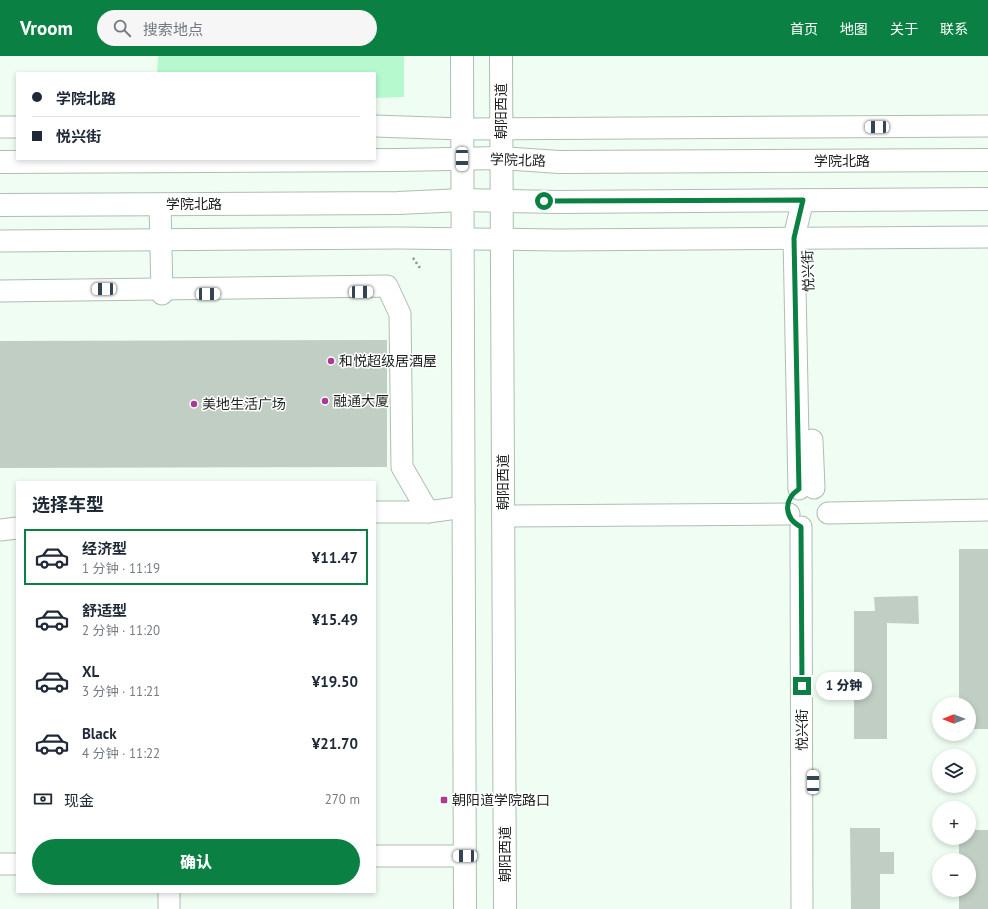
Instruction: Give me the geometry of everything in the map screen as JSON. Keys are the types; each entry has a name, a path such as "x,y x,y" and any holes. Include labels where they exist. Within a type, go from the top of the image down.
{"main road":[{"path":"462,56 465,909"},
{"name":"朝阳西道","path":"501,56 506,909"},
{"name":"学院北路","path":"376,160 501,158 559,162 988,160"},
{"name":"学院北路","path":"0,162 308,160"},
{"name":"学院北路","path":"0,205 398,202 463,200 988,199"}],"street":[{"path":"376,126 462,129 988,126"},
{"path":"0,127 16,127"},
{"name":"悦兴街","path":"802,909 800,238 803,200"},
{"path":"160,204 163,291"},
{"path":"0,241 573,240 988,237"},
{"path":"0,291 391,292 400,314 402,468 428,512"},
{"path":"0,297 163,291"},
{"path":"503,512 801,508 823,494 829,508 823,522 801,508"},
{"path":"829,508 988,502"},
{"path":"376,512 428,512 464,507"},
{"name":"悦兴街","path":"801,508 812,909"},
{"path":"829,508 988,510"},
{"path":"0,530 16,528"},
{"path":"376,856 465,856"},
{"path":"0,864 16,864"},
{"path":"168,893 169,909"}],"green space":[{"path":"158,56 404,56 404,97 376,98 376,72 157,72"}],"building":[{"name":"美地生活广场","path":"387,340 387,467 0,468 0,341"},
{"path":"959,549 988,549 988,729 976,729 976,697 959,697"},
{"path":"918,596 919,624 887,623 887,739 854,739 854,611 875,611 874,597"},
{"path":"850,828 880,828 880,852 894,852 894,874 880,874 880,909 851,909"},
{"path":"976,830 988,830 988,909 959,909 959,897 976,897 976,853 959,853 959,845 976,845"}],"place":[{"name":"和悦超级居酒屋","path":"331,361"},
{"name":"融通大厦","path":"325,401"},
{"name":"美地生活广场","path":"194,404"},
{"name":"朝阳道学院路口","path":"444,800"}],"route":[{"path":"544,201 803,200 794,238 799,489 790,498 788,504 791,520 801,527 802,686"}]}
